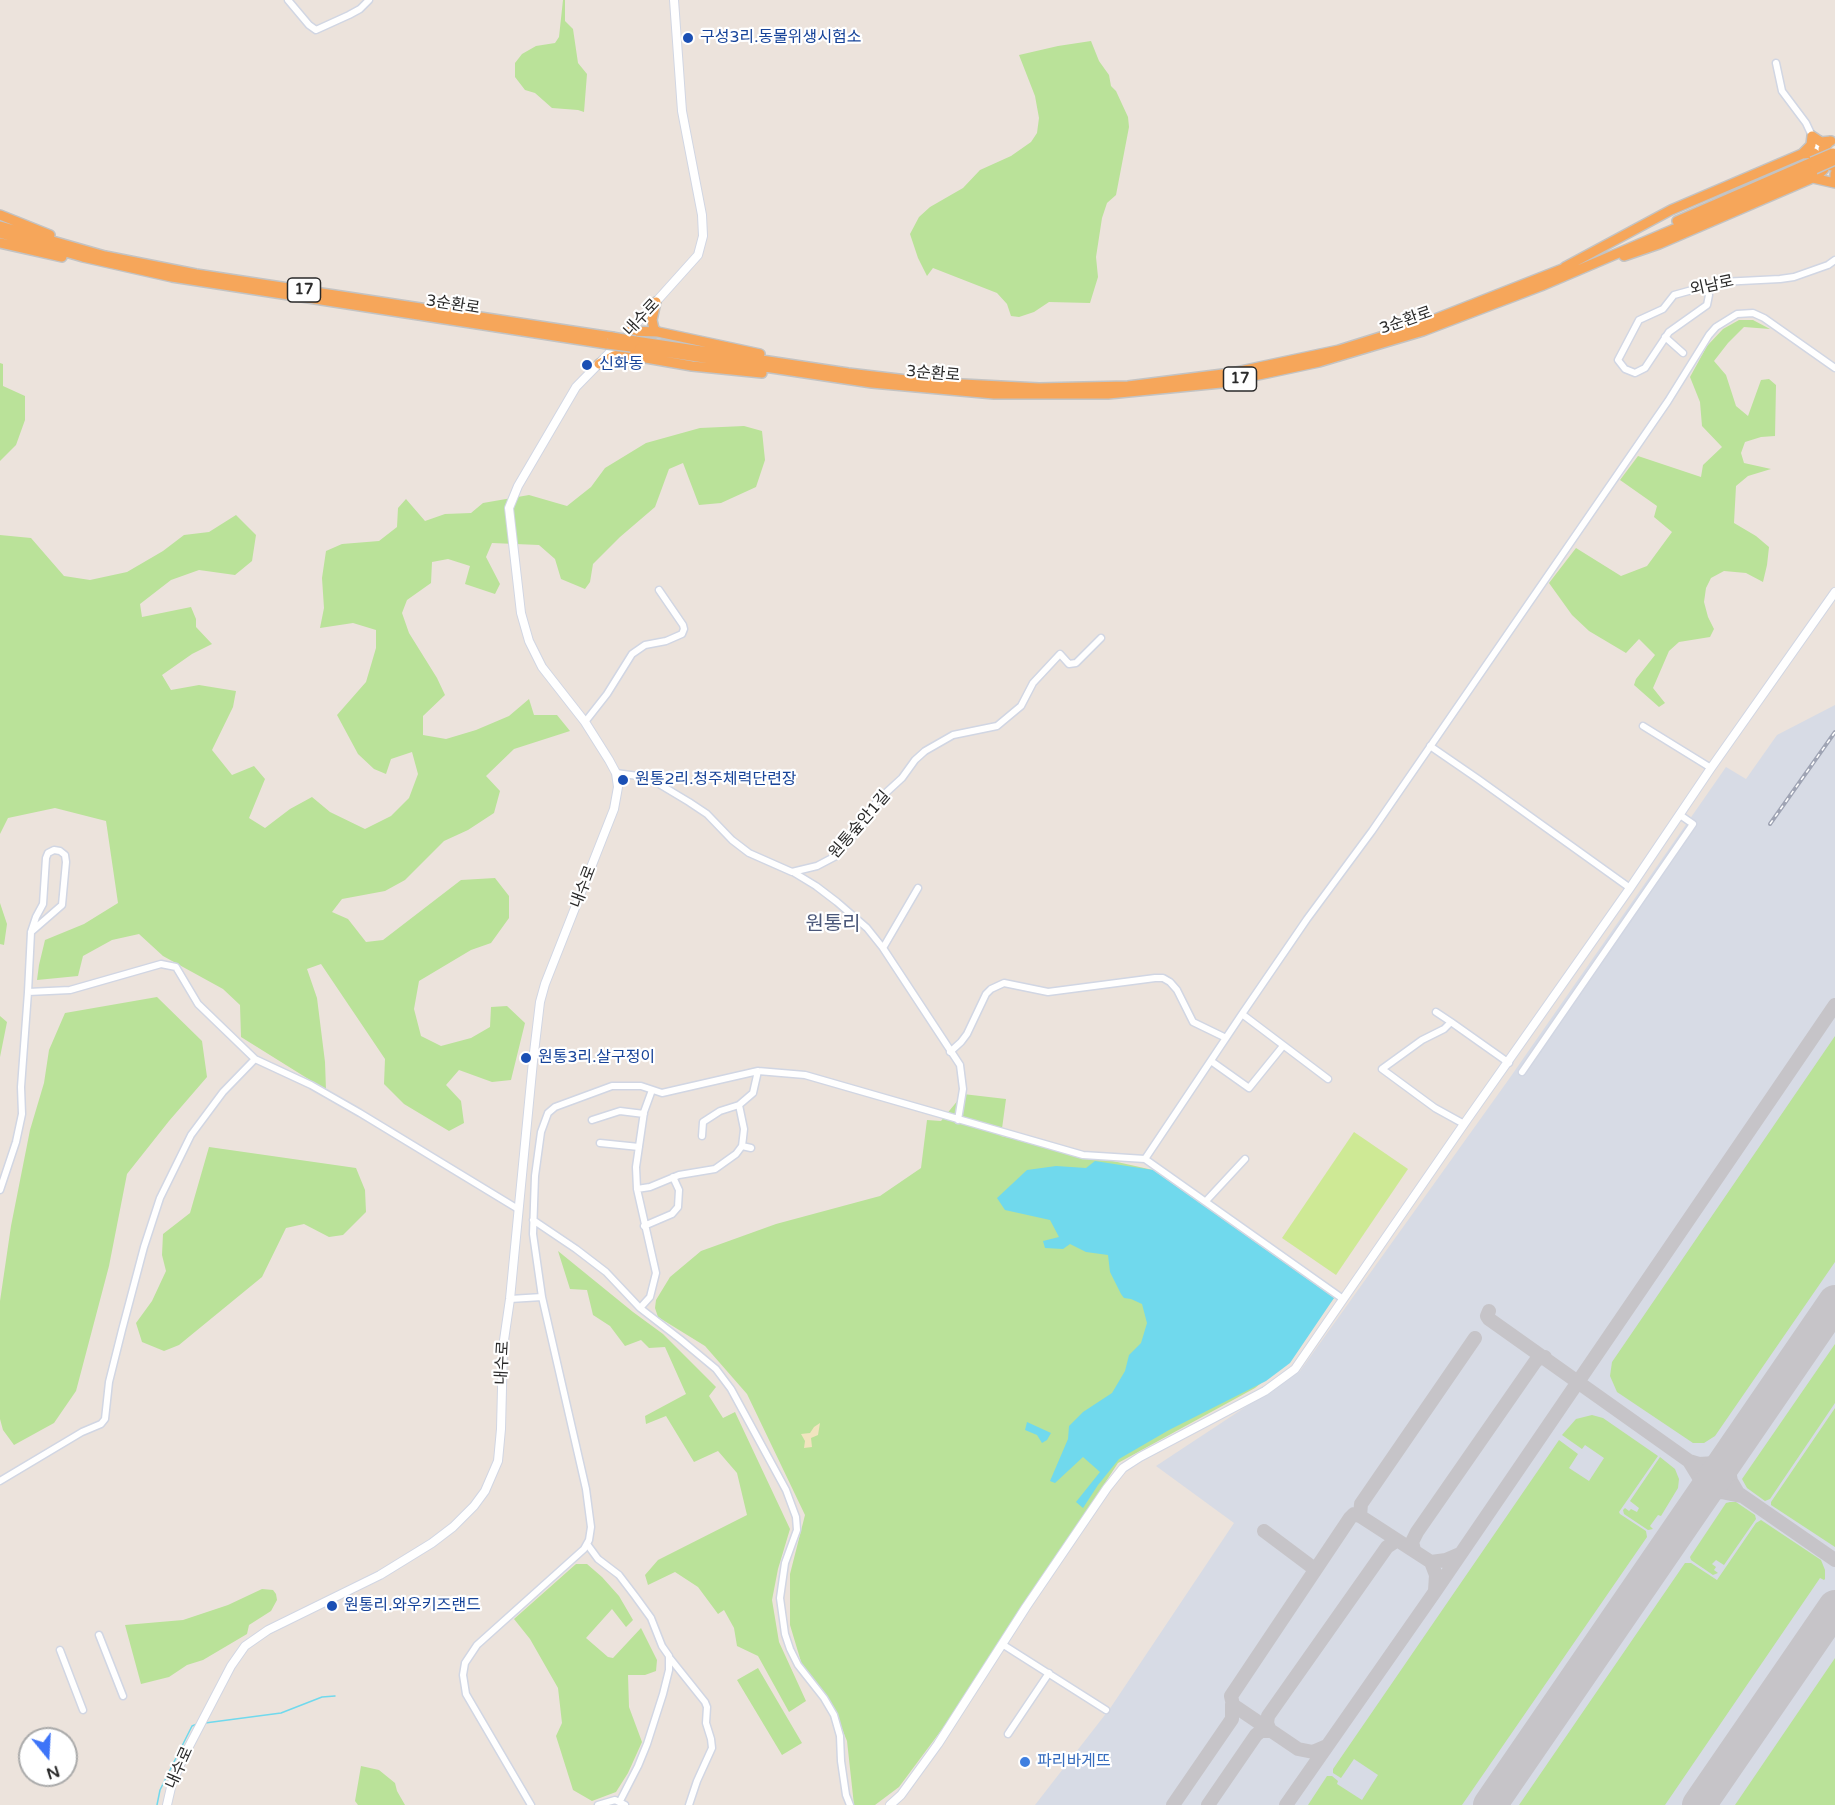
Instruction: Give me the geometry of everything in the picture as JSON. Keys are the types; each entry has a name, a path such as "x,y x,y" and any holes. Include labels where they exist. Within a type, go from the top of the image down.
{"highway":[{"path":"1802,154 1811,145 1812,136 1821,142 1832,140"},
{"path":"1813,170 1823,170 1823,149 1832,140"},
{"path":"1556,275 1671,210 1802,154 1814,153 1835,167"},
{"name":"3순환로","path":"0,233 66,253 146,272 245,289 612,342 631,341 950,391 1005,394 1108,394 1198,386 1260,375 1359,352 1452,321 1556,275 1813,170 1834,155"},
{"path":"1813,170 1835,184"},
{"path":"1835,174 1835,184"},
{"path":"0,215 42,233 124,260"},
{"name":"3순환로","path":"0,226 44,240 124,260 206,276 612,342"},
{"path":"0,243 49,255 146,272"},
{"path":"656,302 652,311 652,322 654,329 658,332 830,374"},
{"path":"599,364 614,356 631,341 658,332"}],"street":[{"path":"288,0 316,30 360,9 369,0"},
{"name":"내수로","path":"166,1805 172,1783 238,1655 254,1639 268,1630 399,1565 453,1527 474,1506 490,1481 499,1450 503,1347 510,1299 531,1072 540,1002 618,794 616,773 585,722 542,667 529,641 521,613 509,512 513,496 576,387 599,364 612,342 631,341 656,302 698,255 703,236 702,215 682,111 674,0"},
{"path":"1776,63 1782,91 1806,123 1835,184"},
{"name":"외남로","path":"1665,337 1649,363 1640,371 1629,372 1618,360 1639,320 1663,309 1674,295 1734,280 1787,278 1812,271 1835,260"},
{"path":"1683,353 1665,337 1676,325 1707,305 1709,295 1704,287"},
{"path":"1145,1159 1307,919 1372,831 1668,401 1691,362 1716,327 1737,314 1746,312 1758,314 1835,368"},
{"path":"585,722 607,694 632,654 645,645 666,641 682,634 684,629 682,625 659,590"},
{"path":"890,1805 901,1795 938,1744 1002,1644 1107,1488 1123,1468 1255,1396 1295,1369 1835,592"},
{"name":"원통숲안1길","path":"792,872 817,866 836,856 857,833 877,801 902,778 925,751 953,735 997,726 1021,706 1033,684 1060,654 1069,664 1076,663 1101,638"},
{"path":"1643,726 1711,768"},
{"path":"1430,746 1630,888"},
{"path":"616,773 638,776 660,785 707,814 742,849 816,885 867,928 883,948 960,1065 963,1077 958,1120"},
{"path":"1522,1072 1693,824 1680,815"},
{"path":"0,1190 16,1142 21,1114 31,932 43,904 45,858 54,850 60,851 65,855 66,862 62,905 31,932"},
{"path":"883,948 918,888"},
{"path":"28,992 70,990 161,964 176,967 198,1004 255,1059 311,1085 518,1209"},
{"path":"950,1052 967,1034 986,994 1004,983 1048,992 1163,978 1177,990 1193,1022 1226,1038"},
{"path":"1436,1012 1509,1063"},
{"path":"1242,1014 1328,1079"},
{"path":"1451,1022 1444,1029 1405,1051 1382,1069 1436,1108 1464,1124"},
{"path":"1211,1060 1249,1088 1283,1046"},
{"path":"0,1481 82,1432 96,1428 105,1419 109,1382 144,1247 160,1198 191,1135 223,1092 255,1059"},
{"path":"531,1805 466,1694 463,1676 465,1663 477,1645 566,1566 587,1544 591,1527 586,1489 543,1297 533,1234 535,1176 539,1143 543,1121 555,1107 612,1086 641,1086 662,1093 679,1091 758,1071 805,1075 1083,1155 1145,1159 1343,1299"},
{"path":"702,1136 703,1122 720,1111 739,1105 753,1092 758,1071"},
{"path":"640,1308 650,1297 656,1273 637,1189 636,1167 644,1114 651,1090"},
{"path":"637,1189 650,1187 673,1177 715,1169 736,1154 742,1146 744,1130 739,1105"},
{"path":"592,1120 620,1111 644,1114"},
{"path":"600,1143 639,1146"},
{"path":"742,1146 751,1149"},
{"path":"1206,1201 1245,1159"},
{"path":"644,1226 672,1214 678,1207 679,1190 673,1177"},
{"path":"533,1220 606,1272 640,1308 716,1369 731,1389 786,1490 796,1516 796,1530 782,1578 780,1598 785,1634 798,1665 824,1698 834,1715 840,1736 846,1795 850,1805"},
{"path":"510,1299 543,1297"},
{"path":"587,1544 598,1559 619,1575 635,1596 651,1618 662,1646 707,1707 706,1723 712,1748 689,1805"},
{"path":"99,1635 123,1696"},
{"path":"1002,1644 1106,1710"},
{"path":"60,1650 84,1710"},
{"path":"598,1805 609,1801 622,1803 647,1744 663,1694 669,1670 669,1656"},
{"path":"1008,1734 1049,1673"}],"shaded area":[{"path":"1835,705 1835,1805 1035,1805 1111,1707 1234,1523 1156,1466 1300,1371 1509,1079 1726,767 1746,779 1777,735"}],"green space":[{"path":"563,0 565,0 565,21 573,29 578,63 587,74 584,112 552,108 535,93 525,90 515,77 515,63 522,54 536,46 555,43 559,37"},
{"path":"1091,41 1128,117 1129,127 1116,195 1107,203 1102,218 1096,257 1098,277 1090,303 1049,302 1034,312 1019,317 1011,316 1007,304 997,293 933,268 927,276 910,234 919,217 930,207 963,188 980,170 1011,156 1031,142 1037,133 1039,118 1035,96 1019,55"},
{"path":"1739,320 1753,320 1770,329 1744,327 1714,361 1726,375 1736,406 1748,416 1761,380 1769,379 1776,385 1775,436 1745,442 1741,453 1744,463 1771,469 1748,476 1736,486 1734,523 1769,547 1767,565 1763,582 1746,573 1724,571 1711,578 1706,588 1704,602 1714,629 1710,637 1679,642 1669,651 1653,688 1665,703 1659,707 1634,685 1636,679 1655,655 1639,639 1626,653 1589,631 1572,615 1549,583 1576,548 1621,576 1647,566 1672,532 1654,517 1657,506 1620,480 1638,456 1701,477 1703,465 1722,447 1702,426 1700,402 1690,377 1707,346 1723,329"},
{"path":"0,363 3,364 3,386 25,396 25,420 16,445 0,461"},
{"path":"744,426 762,431 765,460 756,487 721,503 699,505 683,463 669,469 655,507 593,564 590,582 585,589 561,579 555,559 539,545 492,543 486,557 500,584 495,594 465,584 470,566 448,559 432,562 431,583 407,600 402,613 409,633 445,695 423,716 423,735 446,739 476,730 509,716 529,699 534,715 557,715 570,731 514,749 486,776 500,791 494,813 468,830 444,841 405,880 385,891 342,899 332,912 348,919 366,942 383,940 461,880 495,878 509,896 509,918 491,943 471,950 419,981 414,1009 421,1036 441,1046 471,1038 490,1027 491,1007 507,1006 525,1023 511,1080 492,1082 459,1070 446,1085 461,1101 464,1123 449,1131 404,1104 384,1084 385,1059 321,964 307,969 317,998 326,1090 241,1037 240,1005 223,989 163,956 139,934 112,940 83,956 78,976 37,980 45,940 84,924 118,903 106,821 55,808 8,818 0,834 0,535 31,538 64,576 90,580 127,572 163,551 184,535 209,532 236,515 256,535 252,561 235,575 199,570 171,580 140,604 142,617 191,607 196,619 196,627 212,644 192,654 162,675 171,690 199,685 236,691 233,707 212,750 232,775 254,766 265,779 249,818 265,828 290,809 312,797 330,812 365,829 391,816 409,798 418,774 412,752 391,759 386,774 374,769 358,754 337,715 366,682 376,648 376,630 353,623 320,628 324,608 322,578 326,551 342,544 379,541 397,527 398,508 406,499 425,521 445,514 471,513 483,503 529,495 567,506 591,487 605,468 646,443 700,428"},
{"path":"0,903 7,924 4,945 0,944"},
{"path":"157,997 202,1041 207,1077 127,1174 109,1266 76,1391 54,1423 14,1445 3,1430 0,1419 0,1301 11,1226 30,1130 44,1083 49,1050 65,1013"},
{"path":"0,1016 7,1022 0,1057"},
{"path":"1835,1036 1835,1262 1715,1436 1704,1443 1693,1443 1617,1392 1610,1376 1612,1362"},
{"path":"963,1094 1006,1099 1001,1136 1153,1170 1334,1298 1280,1368 1255,1388 1118,1463 960,1705 899,1787 875,1805 854,1805 847,1741 831,1702 802,1665 790,1625 790,1574 805,1515 747,1394 705,1346 658,1317 655,1308 656,1300 670,1277 701,1251 776,1224 880,1196 921,1168 927,1120 941,1121"},
{"path":"1354,1132 1408,1169 1336,1275 1282,1238"},
{"path":"209,1147 356,1168 365,1190 366,1212 343,1235 329,1237 304,1224 286,1228 262,1277 179,1345 164,1351 142,1342 136,1323 152,1301 166,1271 162,1255 163,1234 190,1213"},
{"path":"558,1251 663,1334 716,1387 709,1396 723,1418 735,1412 790,1529 778,1569 772,1600 779,1642 806,1701 789,1712 758,1656 737,1646 734,1628 724,1610 718,1614 698,1587 675,1572 648,1585 645,1575 658,1560 747,1515 737,1473 718,1451 694,1462 666,1416 646,1424 645,1416 686,1394 665,1347 649,1348 641,1340 625,1346 610,1326 593,1315 587,1290 570,1289"},
{"path":"1835,1344 1835,1403 1770,1499 1765,1501 1747,1488 1742,1479"},
{"path":"1835,1408 1835,1547 1771,1505 1771,1502"},
{"path":"1592,1415 1603,1418 1658,1456 1619,1512 1646,1531 1647,1537 1462,1805 1308,1805 1327,1776 1332,1776 1338,1781 1337,1784 1362,1800 1378,1775 1354,1759 1341,1778 1333,1773 1333,1769 1559,1440 1578,1454 1569,1468 1589,1481 1604,1458 1585,1445 1582,1449 1562,1435 1576,1419"},
{"path":"1660,1457 1675,1469 1679,1479 1678,1488 1661,1516 1658,1515 1650,1526 1653,1529 1648,1530 1624,1514 1623,1510 1625,1508 1637,1512 1639,1508 1630,1501"},
{"path":"1736,1502 1755,1515 1756,1519 1724,1565 1716,1560 1712,1564 1718,1573 1713,1575 1690,1557 1726,1503"},
{"path":"1761,1520 1821,1560 1825,1570 1825,1579 1820,1578 1665,1805 1519,1805 1685,1563 1691,1563 1717,1580 1756,1523"},
{"path":"576,1564 587,1564 602,1577 619,1596 633,1620 626,1627 612,1609 586,1638 608,1657 613,1658 641,1628 657,1660 656,1671 645,1675 628,1675 629,1707 642,1742 628,1773 616,1792 592,1801 573,1790 556,1736 562,1723 558,1688 530,1639 514,1619"},
{"path":"262,1589 273,1590 277,1600 271,1611 249,1625 247,1634 203,1660 187,1665 169,1677 141,1684 125,1625 183,1620 228,1605"},
{"path":"1835,1658 1835,1805 1735,1805"},
{"path":"758,1668 802,1743 782,1755 737,1680"},
{"path":"361,1766 379,1770 395,1783 405,1805 358,1805 355,1801"}],"sand":[{"path":"820,1423 818,1435 811,1438 812,1447 804,1448 805,1441 801,1434 810,1433"}],"water":[{"path":"1095,1161 1153,1170 1334,1298 1290,1363 1266,1381 1169,1430 1119,1459 1083,1508 1076,1502 1100,1472 1083,1457 1055,1483 1050,1481 1068,1439 1069,1426 1083,1412 1112,1393 1125,1371 1129,1355 1141,1343 1147,1323 1142,1304 1124,1298 1121,1294 1110,1272 1108,1255 1086,1252 1070,1244 1063,1249 1045,1248 1043,1241 1059,1237 1050,1220 1005,1210 997,1198 1027,1170 1056,1166 1086,1168"},
{"path":"1027,1422 1051,1433 1047,1440 1042,1443 1037,1435 1025,1430"}],"waterway":[{"path":"205,1723 281,1713 322,1697 335,1696"},
{"path":"157,1805 160,1790 192,1726 197,1724"}],"taxiway":[{"path":"1286,1805 1434,1593 1835,1005"},
{"path":"1489,1311 1487,1316 1489,1319 1689,1461 1700,1479 1701,1493 1698,1502"},
{"path":"1431,1562 1360,1516 1361,1504 1475,1338"},
{"path":"1414,1550 1412,1542 1417,1532 1535,1362 1545,1357"},
{"path":"1735,1447 1729,1461 1729,1471 1731,1481 1738,1493 1835,1560"},
{"path":"1689,1461 1699,1464 1715,1463 1733,1450"},
{"path":"1698,1502 1711,1494 1721,1492 1741,1496"},
{"path":"1327,1746 1313,1752 1298,1749 1233,1705 1231,1696 1350,1518 1354,1514 1360,1516"},
{"path":"1264,1531 1312,1567 1318,1566"},
{"path":"1208,1805 1256,1735 1261,1731 1270,1731 1267,1723 1268,1716 1387,1547 1396,1541"},
{"path":"1435,1591 1436,1575 1431,1562 1446,1560 1460,1554"},
{"path":"1173,1805 1232,1719 1232,1704"}],"runway":[{"path":"1490,1805 1835,1302"},
{"path":"1699,1805 1835,1607"}],"railway":[{"path":"1770,824 1835,732"}],"place":[{"name":"구성3리.동물위생시험소","path":"688,38"},
{"name":"신화동","path":"587,365"},
{"name":"원통2리.청주체력단련장","path":"623,780"},
{"name":"원통3리.살구정이","path":"526,1058"},
{"name":"원통리.와우키즈랜드","path":"332,1606"},
{"name":"파리바게뜨","path":"1025,1762"}],"district":[{"name":"원통리","path":"833,925"}]}
